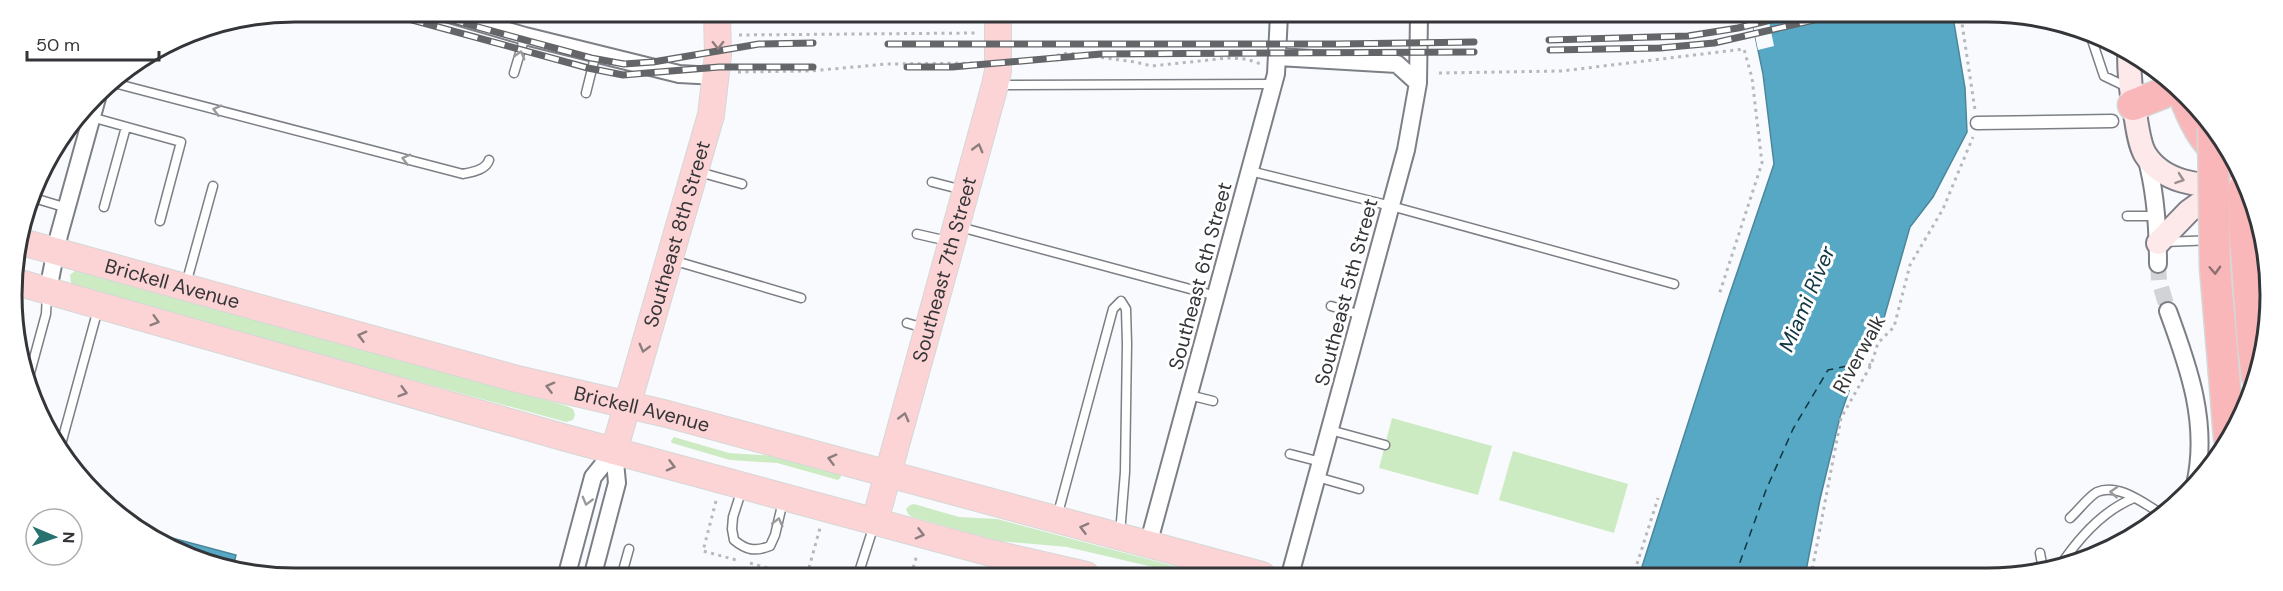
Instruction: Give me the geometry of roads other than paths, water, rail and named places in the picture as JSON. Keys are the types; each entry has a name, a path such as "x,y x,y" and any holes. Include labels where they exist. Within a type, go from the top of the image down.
{"highway":[{"path":"2125,105 2161,94 2167,89"},
{"path":"2192,114 2202,137 2215,150 2232,175"},
{"path":"2213,143 2215,267 2228,424"},
{"path":"2236,184 2246,257 2254,353"}],"main road":[{"name":"Southeast 8th Street","path":"614,451 711,115 727,74 718,22"},
{"name":"Southeast 7th Street","path":"875,521 888,474 918,326 955,234 995,85 998,71 998,22"},
{"path":"2128,62 2125,105 2144,153 2169,176 2180,180 2235,181"},
{"path":"2158,254 2189,211 2235,181"},
{"name":"Brickell Avenue","path":"28,244 521,380 667,414 1235,568"},
{"name":"Brickell Avenue","path":"23,284 614,451 1047,568"}],"street":[{"path":"477,22 679,74 727,74"},
{"name":"Southeast 6th Street","path":"1148,545 1273,84 1271,61 1278,22"},
{"name":"Southeast 5th Street","path":"1292,568 1406,150 1418,83 1419,22"},
{"path":"1271,61 1397,64 1418,83"},
{"path":"1977,123 2125,105"},
{"path":"48,291 55,251 94,111"},
{"path":"2144,153 2151,178 2158,254"},
{"path":"2168,311 2192,376 2200,446 2199,468"},
{"path":"569,568 593,477 614,451"},
{"path":"595,568 617,483 614,451"}],"lane":[{"path":"514,73 525,36"},
{"path":"2093,43 2104,76 2125,105"},
{"path":"586,93 596,53"},
{"path":"995,85 1273,84"},
{"path":"121,85 463,174 479,170 488,165 489,160"},
{"path":"92,117 181,142 160,221"},
{"path":"104,207 126,127"},
{"path":"696,171 742,184"},
{"path":"1250,171 1391,206 1674,284"},
{"path":"932,182 966,191"},
{"path":"186,288 213,186"},
{"path":"40,200 67,208"},
{"path":"2127,216 2156,216"},
{"path":"917,234 955,234 1216,296"},
{"path":"2158,254 2254,240"},
{"path":"668,259 801,298"},
{"path":"32,365 45,314 48,291"},
{"path":"1056,520 1113,309 1120,301 1126,309 1127,344 1125,472 1120,537"},
{"path":"63,438 99,305"},
{"path":"1330,306 1361,315"},
{"path":"1189,395 1213,401"},
{"path":"1330,430 1385,445"},
{"path":"1290,454 1359,489"},
{"path":"742,485 732,529 734,540 743,547 758,551 770,546 775,535 784,496"},
{"path":"2070,518 2097,493 2109,490 2124,493 2156,511"},
{"path":"2067,556 2118,505 2134,498"},
{"path":"860,568 875,521"},
{"path":"624,568 629,549"},
{"path":"2040,553 2042,563"}],"water":[{"name":"Miami River","path":"1752,22 1954,22 1965,88 1967,132 1933,197 1910,227 1882,325 1870,330 1840,417 1807,568 1642,568 1774,164 1763,74"},
{"path":"172,538 236,555 234,561 191,548"}],"tunnel":[{"path":"2158,264 2159,280 2168,311"}],"railway":[{"path":"420,22 588,68 623,75 719,67 813,67"},
{"path":"460,22 591,58 624,64 653,62 759,44 813,43"},
{"path":"1549,40 1688,36 1763,22"},
{"path":"1550,50 1660,48 1714,43 1805,22"},
{"path":"888,44 1474,42"},
{"path":"907,67 952,67 1101,54 1474,52"}]}
